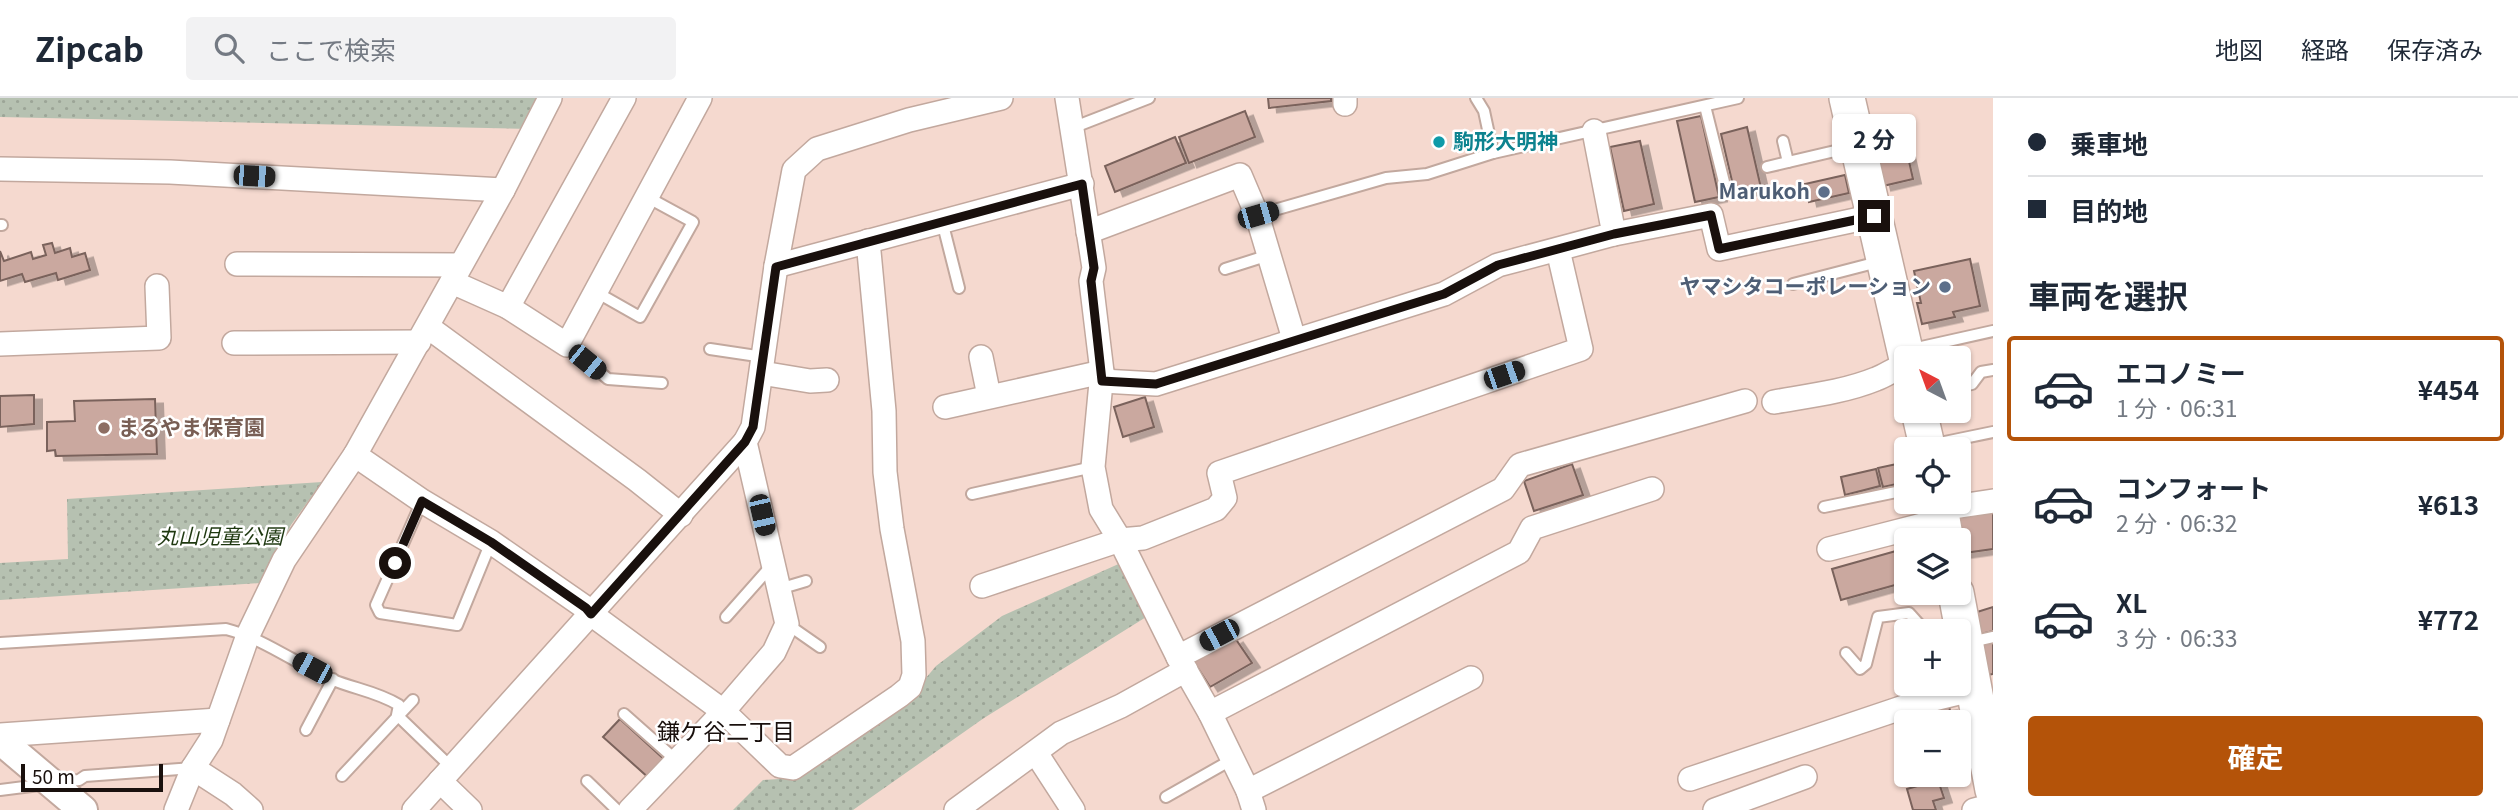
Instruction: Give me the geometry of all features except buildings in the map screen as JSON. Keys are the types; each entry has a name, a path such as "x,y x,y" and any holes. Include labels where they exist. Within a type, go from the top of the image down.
{"main road":[{"path":"1847,98 1903,346"},
{"path":"1960,605 1972,641 1975,689 1993,790"}],"street":[{"path":"176,810 192,768 211,740 248,635 284,560 355,456 503,190 550,98"},
{"path":"508,307 624,98"},
{"path":"237,264 456,274 567,345 700,98"},
{"path":"414,810 745,442 753,427 776,267 794,170 817,149 906,109 1001,98"},
{"path":"1067,98 1094,268 1091,281 1102,377 1093,467 1101,509 1120,540 1182,664 1210,713 1251,800 1471,678"},
{"path":"1594,131 1614,234"},
{"path":"0,169 170,172 503,190"},
{"path":"1088,232 1240,175 1258,215 1294,340"},
{"path":"776,267 1082,184"},
{"path":"945,407 989,396 1102,377 1156,384 1444,294 1498,265 1614,234 1711,215 1719,249 1874,216"},
{"path":"355,456 422,501 491,542 586,608 723,711 780,766 793,768 916,682 913,640 892,529 885,472 884,411 868,241"},
{"path":"982,586 1120,540 1143,538 1216,509 1225,498 1220,473 1581,349 1558,250"},
{"path":"0,344 159,338 157,286"},
{"path":"234,343 424,335 637,480 681,515"},
{"path":"981,357 989,396"},
{"path":"763,365 810,381 827,380"},
{"path":"1774,402 1824,393 1877,379 1894,367"},
{"path":"956,810 986,802 1036,753 1061,733 1121,706 1182,664 1503,489 1520,465 1745,401"},
{"path":"630,810 774,652 787,624 745,442"},
{"path":"1210,713 1519,552 1532,528 1652,489"},
{"path":"1829,549 1993,501"},
{"path":"1690,779 1913,704 1975,689"},
{"path":"0,737 218,720"},
{"path":"0,737 83,810"},
{"path":"1036,753 1073,810"},
{"path":"192,768 233,794 251,810"},
{"path":"445,774 470,810"},
{"path":"1714,810 1805,777"},
{"path":"1974,810 1993,805"}],"lane":[{"path":"1072,128 1149,98"},
{"path":"1476,98 1484,111 1493,153"},
{"path":"1679,98 1683,111"},
{"path":"1258,215 1386,178 1427,174 1493,153 1738,98"},
{"path":"1704,106 1724,182"},
{"path":"1783,141 1788,162"},
{"path":"1767,167 1858,146"},
{"path":"596,292 640,317 693,222 647,197"},
{"path":"942,221 958,288"},
{"path":"1225,269 1269,255"},
{"path":"1793,284 1884,260"},
{"path":"1945,346 1993,331"},
{"path":"567,345 608,379 662,383"},
{"path":"710,349 763,365"},
{"path":"1971,384 1981,372 1993,370"},
{"path":"1971,437 1993,432"},
{"path":"972,494 1093,467"},
{"path":"1825,507 1894,493"},
{"path":"422,501 376,605 380,613 457,625 491,542"},
{"path":"726,617 773,564"},
{"path":"778,589 806,581"},
{"path":"1846,653 1860,669 1866,664 1878,617 1909,613 1914,619"},
{"path":"787,624 820,646"},
{"path":"0,643 226,629 248,635 333,680 384,696 399,705 397,715"},
{"path":"306,730 333,680"},
{"path":"342,776 413,700"},
{"path":"624,714 677,761"},
{"path":"397,715 445,774"},
{"path":"1166,797 1233,760"},
{"path":"0,790 79,780 85,776 192,768"},
{"path":"587,781 617,810"}],"green space":[{"path":"0,98 545,98 530,129 0,117"},
{"name":"丸山児童公園","path":"322,482 291,525 260,583 0,600 0,563 68,559 67,499"},
{"path":"1123,562 1151,614 984,718 853,810 733,810 763,780 795,778 904,704 936,666 1002,616"}],"place":[{"name":"駒形大明神","path":"1439,142"},
{"name":"Marukoh","path":"1824,192"},
{"name":"ヤマシタコーポレーション","path":"1945,287"},
{"name":"まるやま保育園","path":"104,428"}],"district":[{"name":"鎌ケ谷二丁目","path":"726,732"}],"route":[{"path":"395,563 422,501 491,542 591,614 745,442 753,427 776,267 1082,184 1094,268 1091,281 1102,381 1156,384 1444,294 1498,265 1614,234 1711,215 1719,249 1874,216"}]}
